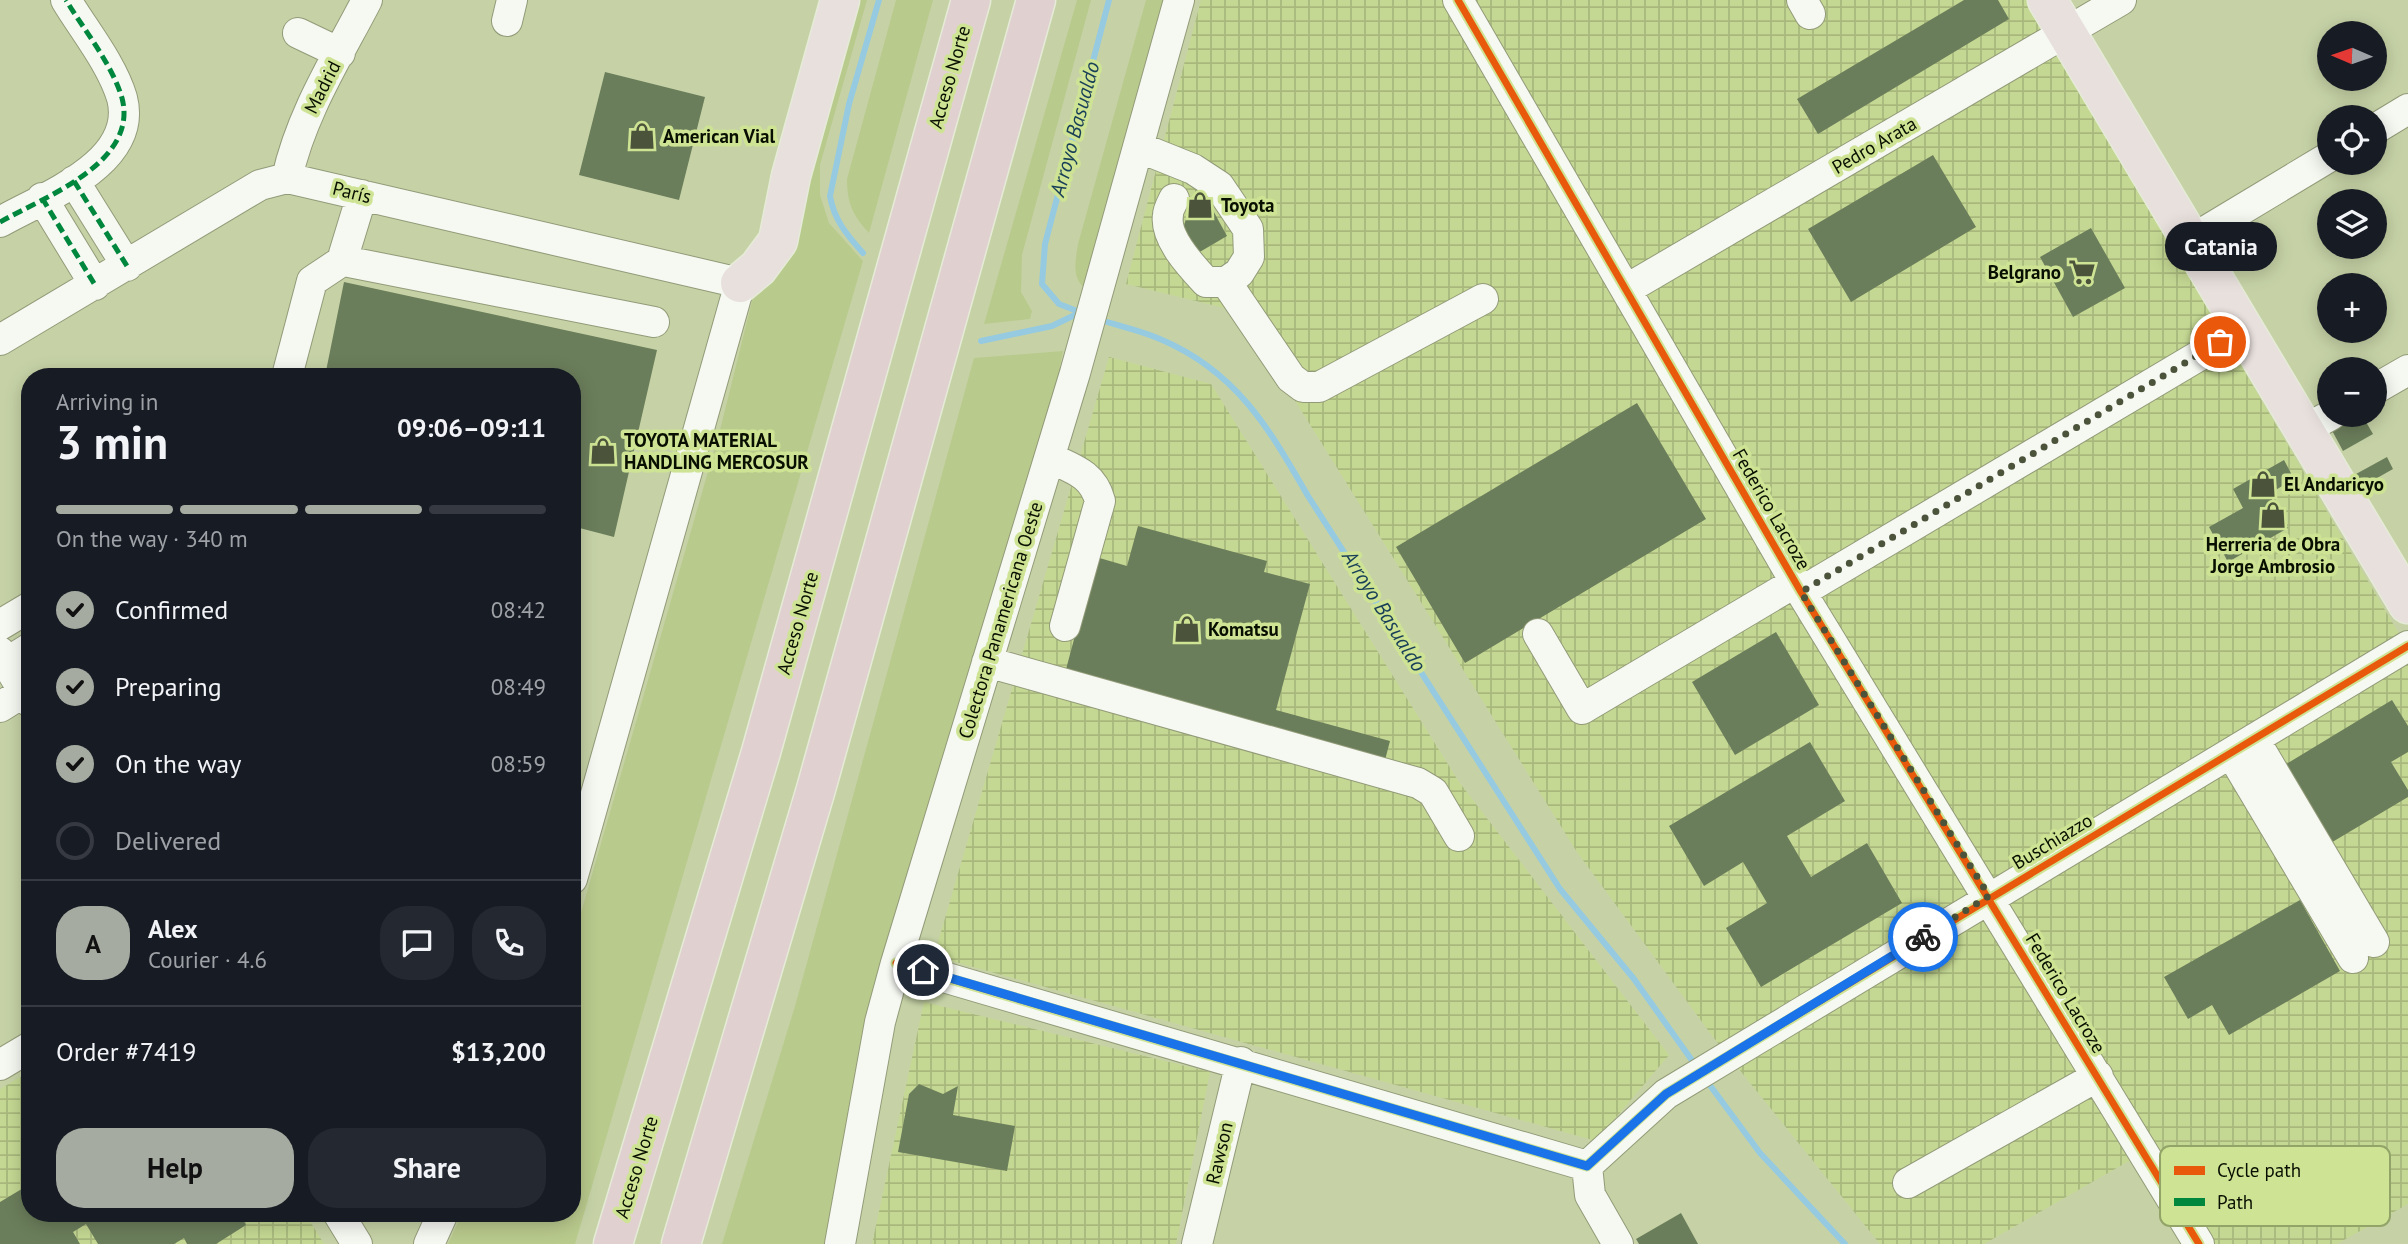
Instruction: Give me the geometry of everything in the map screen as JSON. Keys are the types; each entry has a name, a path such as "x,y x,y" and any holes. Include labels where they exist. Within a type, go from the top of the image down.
{"highway":[{"name":"Acceso Norte","path":"613,1244 765,739 971,0"},
{"path":"681,1244 816,789 1035,0"}],"main road":[{"path":"740,283 817,0"},
{"path":"740,283 758,268 778,241 791,176 840,0"},
{"path":"2047,0 2244,328 2317,419"},
{"path":"2321,427 2408,604"}],"street":[{"path":"0,222 101,163 114,148 124,119 122,99 113,78 66,0"},
{"name":"Madrid","path":"287,178 295,143 367,0"},
{"name":"Colectora Panamericana Oeste","path":"840,1244 880,1023 896,963 1075,373 1179,0"},
{"name":"Federico Lacroze","path":"1458,0 1798,587 2160,1179"},
{"name":"Pedro Arata","path":"1627,289 2121,0"},
{"path":"298,33 340,53"},
{"path":"2387,122 2408,109"},
{"path":"1138,147 1202,175 1219,186 1248,229 1249,257 1239,273 1226,282 1206,282 1188,262 1172,234 1167,216 1174,199"},
{"path":"2191,240 2317,163"},
{"path":"0,340 260,185 287,178"},
{"name":"París","path":"287,178 740,283"},
{"path":"74,181 127,266"},
{"path":"345,259 344,254 362,195"},
{"path":"42,198 95,285"},
{"path":"289,368 312,281 317,275 345,259 654,322"},
{"path":"1226,282 1291,378 1303,387 1319,387 1483,299"},
{"path":"581,847 740,283"},
{"path":"1538,634 1582,709 2244,328"},
{"path":"2387,382 2408,370"},
{"path":"1049,458 1088,477 1097,488 1100,501 1065,626"},
{"path":"0,625 21,612"},
{"name":"Buschiazzo","path":"1587,1166 1666,1094 1989,896 2408,646"},
{"path":"12,654 18,700"},
{"path":"987,662 1427,786 1459,836"},
{"path":"2243,746 2363,950"},
{"path":"896,963 1241,1062 1587,1166 1590,1195 1618,1244"},
{"path":"0,1065 21,1052"},
{"name":"Rawson","path":"1197,1244 1241,1062"},
{"path":"1908,1183 2098,1076"},
{"path":"344,1222 357,1244"},
{"path":"429,1244 439,1222"},
{"name":"Federico Lacroze","path":"2188,1226 2199,1244"}],"shaded area":[{"path":"845,0 867,0 820,165 820,195 829,223 863,261 575,1244 448,1244 458,1222 581,1222 581,913 720,430 756,285"},
{"path":"896,0 933,0 869,233 852,209 847,179"},
{"path":"1077,0 1091,0 1022,255 1021,292 1032,311 1030,319 984,324"},
{"path":"1146,0 1171,0 1089,291 1077,277 1075,265 1078,244"},
{"path":"1201,0 2026,0 2408,649 2408,1204 2390,1214 2390,1146 2160,1146 2160,1165 2150,1149 1984,1244 1880,1244 1713,1037 1577,852 1289,391 1229,309 1126,284"},
{"path":"1063,351 1045,445 834,1244 722,1244 795,1006 974,358"},
{"path":"1109,357 1211,384 1459,782 1669,1055 1596,1141 945,959 936,949"},
{"path":"924,1002 1210,1072 1176,1244 872,1244"},
{"path":"21,1076 21,1222 311,1222 324,1244 0,1244 0,1089"},
{"path":"2198,1226 2369,1226 2337,1244 2209,1244"}],"building":[{"path":"1964,0 1998,0 2009,19 1818,134 1797,99"},
{"name":"American Vial","path":"605,72 705,97 679,200 579,175"},
{"path":"1933,155 1976,227 1851,302 1808,229"},
{"name":"Toyota","path":"1198,183 1227,236 1198,253 1183,228"},
{"path":"2238,221 2255,253 2234,264 2219,236"},
{"name":"Belgrano","path":"2091,228 2125,288 2073,317 2040,257"},
{"name":"TOYOTA MATERIAL HANDLING MERCOSUR","path":"344,282 657,350 614,537 581,528 581,368 327,368"},
{"path":"1637,403 1706,519 1465,663 1396,547"},
{"path":"2330,427 2369,427 2373,434 2343,451"},
{"path":"2387,457 2393,469 2363,486 2356,474"},
{"path":"2284,460 2294,479 2269,494 2288,528 2228,562 2209,527 2243,508 2233,489"},
{"name":"Komatsu","path":"1138,526 1267,561 1264,572 1310,584 1276,710 1390,741 1385,760 1065,673 1096,557 1127,566"},
{"path":"1776,632 1819,705 1735,755 1692,682"},
{"path":"2392,700 2408,726 2408,752 2391,762 2408,790 2408,797 2329,844 2283,766"},
{"path":"1810,742 1845,801 1787,836 1811,877 1867,843 1902,903 1761,987 1726,928 1767,903 1743,862 1704,886 1669,826"},
{"path":"2300,900 2340,971 2229,1035 2212,1005 2188,1019 2164,977"},
{"path":"919,1084 943,1094 958,1086 953,1115 1015,1126 1007,1171 898,1152 909,1094"},
{"path":"21,1189 21,1222 244,1222 246,1225 216,1244 187,1244 184,1238 174,1244 98,1244 86,1224 73,1232 80,1244 0,1244 0,1202"},
{"path":"1681,1213 1698,1244 1639,1244 1636,1239"}],"waterway":[{"path":"863,253 838,220 830,196 849,104 879,0"},
{"name":"Arroyo Basualdo","path":"1085,314 1059,304 1042,284 1045,244 1109,0"},
{"path":"981,341 1052,326 1081,312"},
{"name":"Arroyo Basualdo","path":"1098,319 1152,336 1187,352 1210,367 1248,404 1279,447 1560,889 1634,979 1696,1066"},
{"name":"Arroyo Basualdo","path":"1706,1080 1760,1153 1845,1244"}],"marked path":[{"path":"0,222 84,175 102,159 116,141 123,121 122,98 112,73 66,0"},
{"path":"74,181 127,266"},
{"path":"42,198 95,285"}],"cycle path":[{"path":"1458,0 1801,592 2160,1180"},
{"path":"896,963 1587,1166 1666,1094 2408,646"},
{"path":"2188,1226 2199,1244"}],"way so far":[{"path":"1923,937 1989,896 1801,592 2220,342"}],"place":[{"name":"American Vial","path":"642,136"},
{"name":"Toyota","path":"1200,205"},
{"name":"Belgrano","path":"2082,272"},
{"name":"Catania","path":"2220,342"},
{"name":"TOYOTA MATERIAL HANDLING MERCOSUR","path":"603,451"},
{"name":"El Andaricyo","path":"2263,484"},
{"name":"Herreria de Obra Jorge Ambrosio","path":"2273,515"},
{"name":"Komatsu","path":"1187,629"}],"route":[{"path":"923,970 1587,1166 1666,1094 1923,937"}]}
